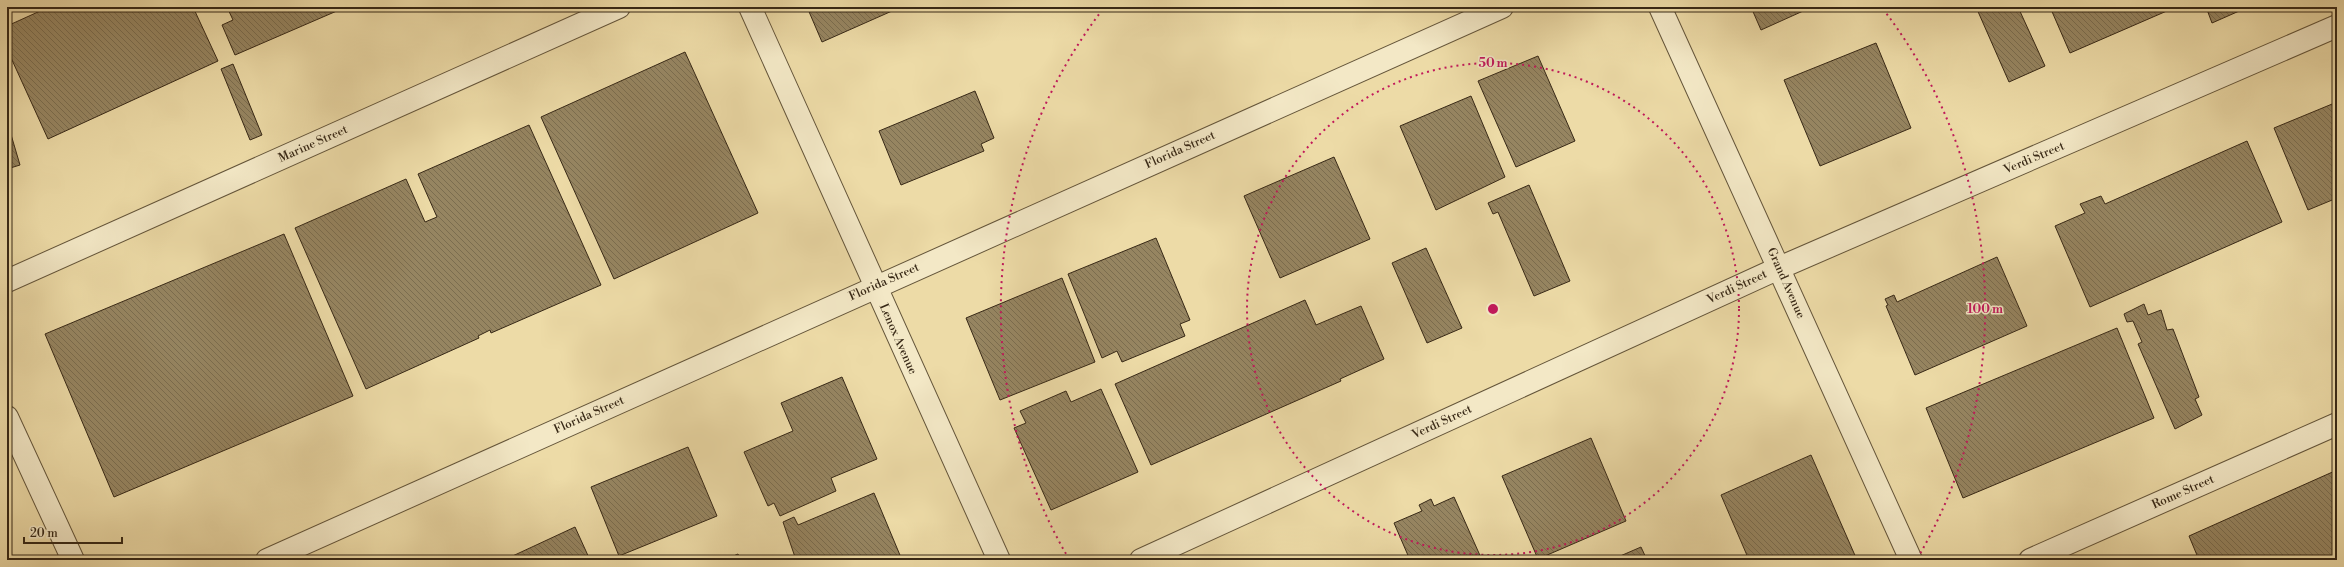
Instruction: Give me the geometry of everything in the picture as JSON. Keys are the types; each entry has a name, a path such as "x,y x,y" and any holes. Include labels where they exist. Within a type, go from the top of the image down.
{"street":[{"name":"Marine Street","path":"7,281 620,7"},
{"name":"Lenox Avenue","path":"750,7 999,560"},
{"name":"Florida Street","path":"267,560 1502,7"},
{"name":"Grand Avenue","path":"1660,7 1911,560"},
{"name":"Verdi Street","path":"1141,560 1779,268 2337,26"},
{"path":"7,417 73,560"},
{"name":"Rome Street","path":"2030,560 2337,424"}],"building":[{"path":"49,7 193,7 218,61 48,139 7,49 7,26"},
{"path":"227,7 346,7 235,55 222,25 233,20"},
{"path":"807,7 901,7 822,42"},
{"path":"1751,7 1812,7 1761,30"},
{"path":"1976,7 2018,7 2045,66 2009,82"},
{"path":"2050,7 2176,7 2070,53"},
{"path":"2206,7 2246,7 2246,8 2212,23"},
{"path":"1876,43 1911,128 1820,166 1784,80"},
{"path":"685,52 758,213 614,279 541,117"},
{"path":"1538,56 1575,141 1516,167 1478,81"},
{"path":"233,64 262,135 250,140 221,69"},
{"path":"975,91 994,138 981,144 984,151 901,185 879,131"},
{"path":"1471,96 1505,177 1436,210 1400,126"},
{"path":"2337,102 2337,198 2308,210 2274,128"},
{"path":"7,121 20,165 7,169"},
{"path":"529,125 601,285 491,333 490,330 478,336 479,338 366,389 295,228 406,179 425,222 437,217 418,174"},
{"path":"2247,141 2282,222 2090,307 2055,226 2085,213 2080,204 2101,196 2105,204"},
{"path":"1334,157 1370,239 1280,278 1244,196"},
{"path":"1529,185 1570,281 1534,296 1498,212 1493,214 1488,203"},
{"path":"284,234 353,396 114,497 45,334"},
{"path":"1156,238 1190,320 1180,324 1185,336 1122,362 1117,351 1102,358 1068,274"},
{"path":"1426,248 1462,328 1427,343 1392,263"},
{"path":"1997,257 2027,326 1915,375 1886,306 1888,305 1885,299 1894,295 1897,302"},
{"path":"1062,278 1095,362 1000,400 966,318"},
{"path":"1305,300 1316,325 1361,306 1384,359 1340,379 1341,381 1151,465 1115,384"},
{"path":"2144,304 2148,315 2161,310 2167,330 2173,329 2199,397 2195,399 2202,415 2175,429 2138,344 2142,342 2133,321 2127,322 2124,314"},
{"path":"2117,328 2154,418 1963,498 1926,408"},
{"path":"842,377 877,459 831,478 836,491 780,516 774,503 768,506 744,452 793,431 781,403"},
{"path":"1101,389 1138,472 1051,510 1014,428 1026,423 1020,411 1066,391 1071,402"},
{"path":"1591,438 1626,521 1538,559 1502,476"},
{"path":"688,447 717,516 619,556 591,487"},
{"path":"1811,455 1857,560 1749,560 1721,495"},
{"path":"2337,470 2337,560 2199,560 2189,536"},
{"path":"874,493 902,560 796,560 783,522 794,517 798,525"},
{"path":"1454,497 1482,560 1410,560 1394,523 1422,511 1419,505 1431,499 1434,506"},
{"path":"575,527 590,560 504,560"},
{"path":"1641,547 1647,560 1611,560"},
{"path":"738,554 741,560 724,560"}]}
